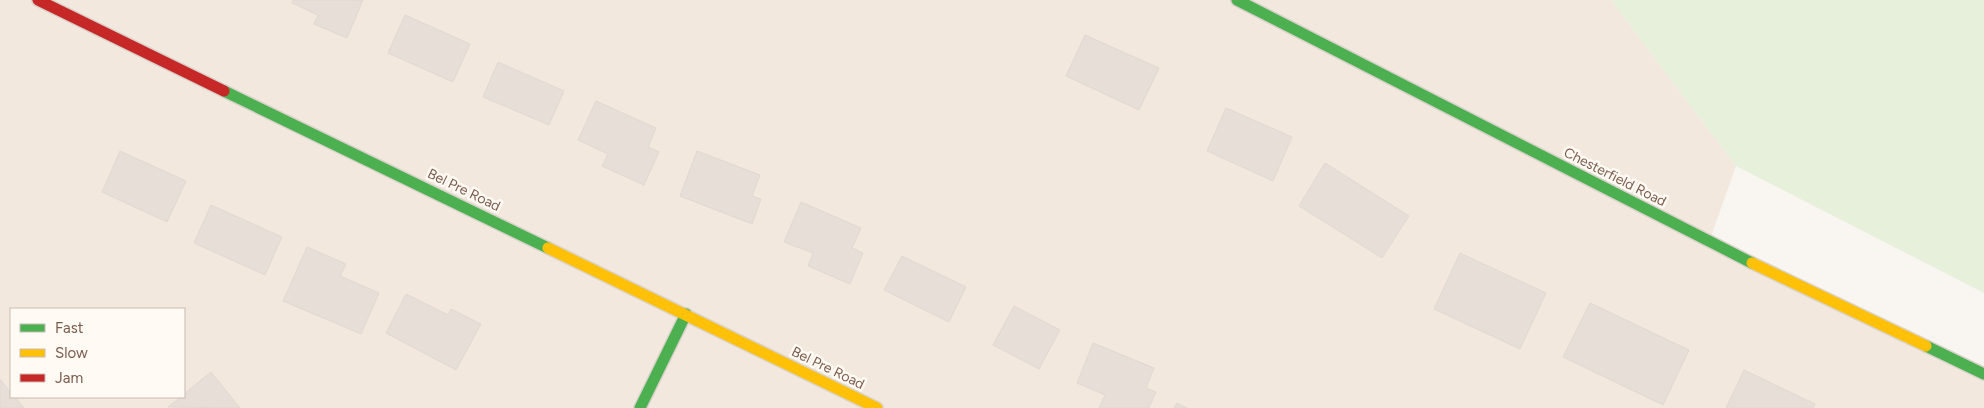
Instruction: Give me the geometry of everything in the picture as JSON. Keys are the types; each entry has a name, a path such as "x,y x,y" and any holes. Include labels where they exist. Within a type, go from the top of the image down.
{"street":[{"name":"Bel Pre Road","path":"38,0 877,408"},
{"name":"Chesterfield Road","path":"1237,0 1700,238 1984,374"},
{"path":"640,408 686,314"}],"shaded area":[{"path":"0,0 1611,0 1736,166 1709,242 1984,374 1984,408 0,408"}],"green space":[{"path":"1611,0 1984,0 1984,293 1736,166"}],"building":[{"path":"293,0 363,0 347,38 314,24 318,15 292,3"},
{"path":"405,15 470,44 453,82 388,53"},
{"path":"1085,35 1159,68 1139,110 1066,76"},
{"path":"498,62 564,91 549,125 483,97"},
{"path":"596,101 656,128 648,147 659,152 644,185 602,166 608,154 578,140"},
{"path":"1226,108 1292,137 1273,181 1207,151"},
{"path":"120,151 186,181 167,222 102,192"},
{"path":"697,151 760,175 752,196 761,199 752,224 680,196"},
{"path":"1325,163 1409,216 1382,258 1299,206"},
{"path":"801,202 861,228 852,248 863,253 850,284 808,266 813,253 784,242"},
{"path":"211,205 282,237 265,275 194,243"},
{"path":"307,247 346,264 340,276 379,293 361,334 283,301"},
{"path":"1460,253 1546,293 1520,349 1434,309"},
{"path":"902,256 966,287 949,322 884,290"},
{"path":"406,294 448,315 451,309 481,324 456,370 386,333"},
{"path":"1590,303 1689,350 1663,405 1563,357"},
{"path":"1014,306 1060,330 1039,369 993,345"},
{"path":"1093,343 1154,368 1146,388 1156,392 1149,408 1099,408 1105,395 1077,383"},
{"path":"1744,370 1815,404 1813,408 1726,408"},
{"path":"211,372 240,408 168,407 180,398 185,398 185,393"},
{"path":"0,379 10,392 10,398 16,398 24,408 0,408"},
{"path":"1177,403 1187,408 1174,408"}],"traffic: fast":[{"path":"1237,0 1752,263"},
{"path":"224,91 548,248"},
{"path":"640,408 686,314"},
{"path":"1926,346 1984,374"}],"traffic: slow":[{"path":"548,248 877,408"},
{"path":"1752,263 1926,346"}],"traffic: jam":[{"path":"38,0 224,91"}]}
